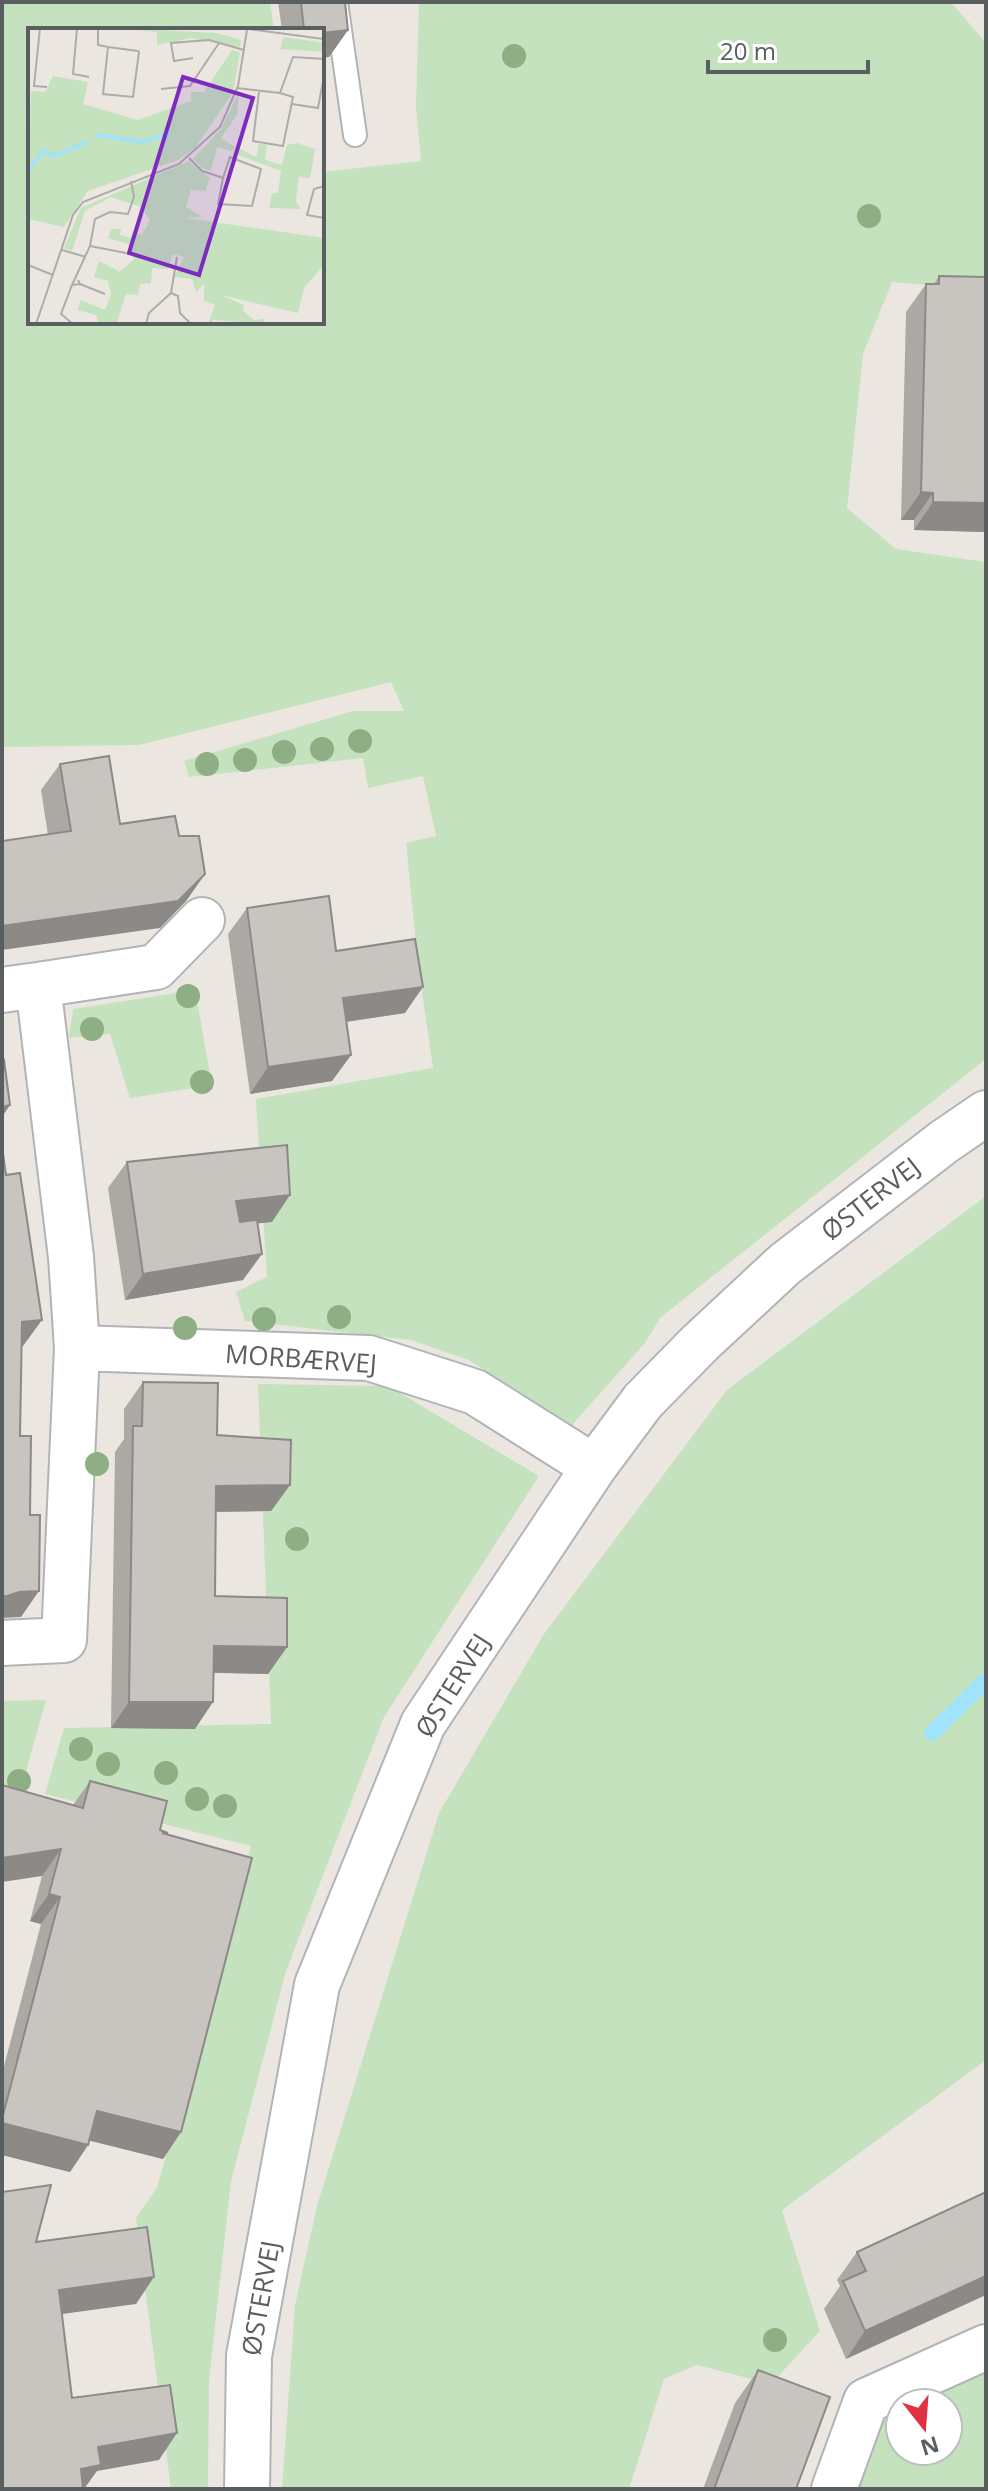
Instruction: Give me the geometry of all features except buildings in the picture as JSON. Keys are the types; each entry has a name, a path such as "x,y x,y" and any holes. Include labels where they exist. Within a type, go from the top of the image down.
{"street":[{"path":"2,1643 64,1640 77,1348 71,1257 20,987 156,967 202,920"},
{"name":"ØSTERVEJ","path":"247,2489 249,2356 317,1985 423,1724 594,1467 643,1401 785,1264 986,1113"},
{"name":"MORBÆRVEJ","path":"77,1348 369,1358 475,1392 594,1467"},
{"path":"834,2489 866,2401 986,2347"}],"lane":[{"path":"336,2 355,135"}],"green space":[{"path":"2,2 270,2 274,28 28,28 28,324 324,324 324,172 421,161 416,107 419,2 951,2 986,43 986,289 892,282 863,354 847,508 896,549 986,562 986,1059 660,1318 645,1343 572,1425 469,1360 411,1340 245,1321 236,1292 267,1277 256,1099 433,1068 418,964 406,843 436,836 423,776 368,788 363,758 189,777 184,761 353,711 404,711 391,682 139,745 2,747"},
{"path":"195,990 212,1085 130,1098 110,1034 69,1038 73,1009"},
{"path":"986,1196 986,2060 782,2210 820,2331 771,2384 697,2365 664,2379 629,2489 282,2489 295,2305 317,2206 439,1813 544,1634 727,1390"},
{"path":"258,1384 388,1386 539,1476 384,1717 286,1971 231,2181 209,2381 208,2489 171,2489 136,2218 157,2188 251,1846 45,1794 64,1728 271,1724"},
{"path":"46,1700 17,1803 2,1798 2,1701"},
{"path":"986,2370 986,2489 859,2489 884,2420 884,2467 964,2467 964,2387 951,2387"}],"waterway":[{"path":"932,1733 986,1680"}]}
